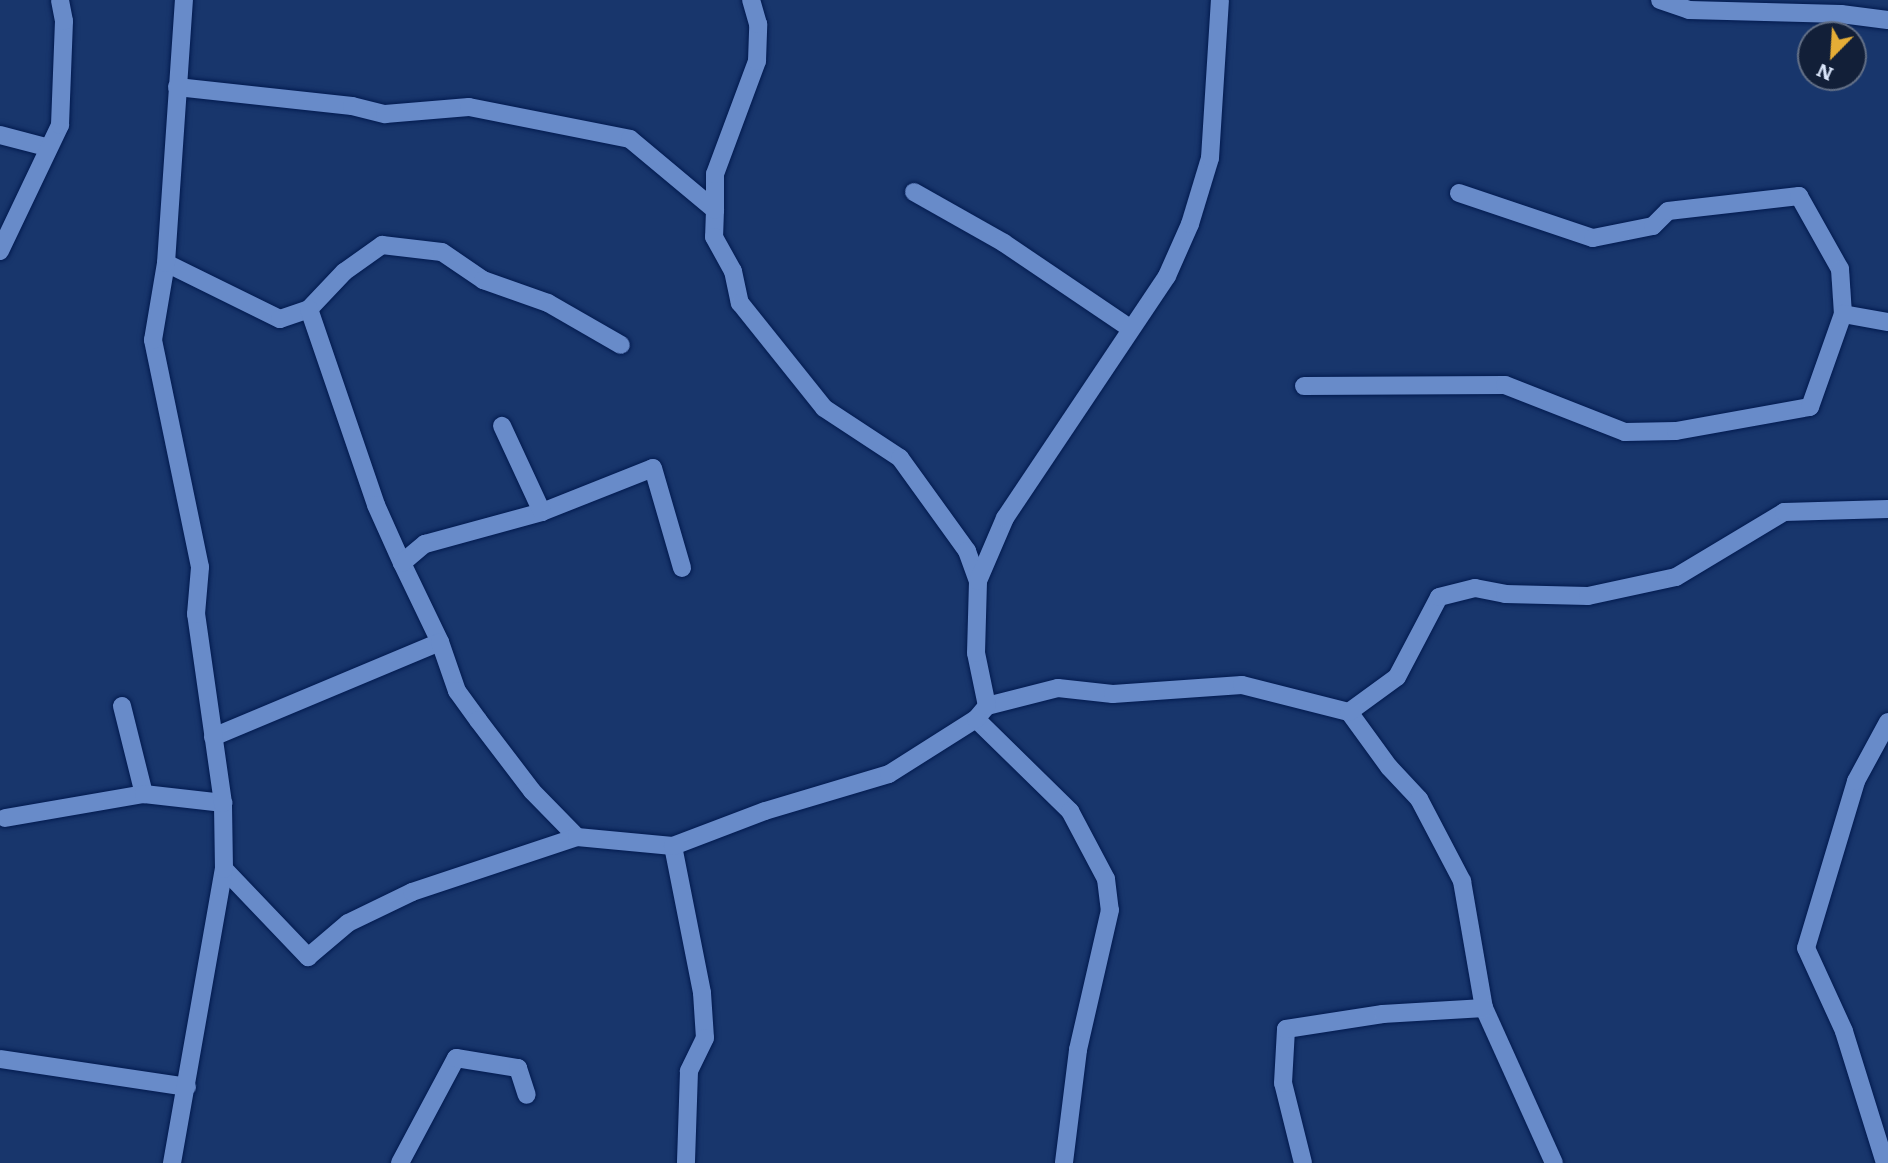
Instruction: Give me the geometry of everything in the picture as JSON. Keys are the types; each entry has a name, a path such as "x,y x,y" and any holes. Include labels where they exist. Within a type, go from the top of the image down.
{"street":[{"path":"0,251 46,146 60,125 64,21 60,0"},
{"path":"172,1163 224,869 223,803 196,614 201,567 153,340 166,263 184,0"},
{"path":"751,0 758,24 757,61 715,174 714,237 733,271 740,303 824,408 900,458 967,551 978,581"},
{"path":"1064,1163 1079,1050 1100,939 1110,910 1106,879 1070,811 982,713 976,653 978,581 1005,517 1167,276 1190,224 1210,158 1220,0"},
{"path":"1660,0 1689,10 1841,14 1888,20"},
{"path":"177,87 352,106 385,114 469,107 611,133 642,147 715,210"},
{"path":"0,135 46,146"},
{"path":"679,179 715,174"},
{"path":"914,192 1004,243 1131,329"},
{"path":"1304,386 1505,384 1625,432 1676,431 1810,407 1843,314 1840,269 1799,196 1668,211 1654,226 1593,238 1459,192"},
{"path":"166,263 281,319 309,309 344,272 383,245 442,252 483,280 548,303 621,345"},
{"path":"309,309 376,505 440,642 457,691 532,791 577,837"},
{"path":"1843,314 1888,322"},
{"path":"502,426 542,512"},
{"path":"402,563 425,544 542,512 653,468 682,568"},
{"path":"1349,712 1397,677 1439,597 1475,588 1505,594 1588,596 1676,577 1784,512 1888,509"},
{"path":"213,737 440,642"},
{"path":"224,869 308,957 348,923 412,892 577,837 673,846 765,811 889,774 982,713 1058,688 1113,694 1242,685 1349,712 1389,767 1419,799 1462,881 1484,1008 1554,1163"},
{"path":"122,706 144,794"},
{"path":"1885,1163 1848,1042 1806,948 1856,781 1888,722"},
{"path":"5,818 144,794 223,803"},
{"path":"673,846 702,993 705,1038 689,1071 687,1163"},
{"path":"1303,1163 1283,1083 1286,1029 1383,1014 1484,1008"},
{"path":"400,1163 456,1058 518,1068 527,1095"},
{"path":"0,1059 187,1087"}]}
